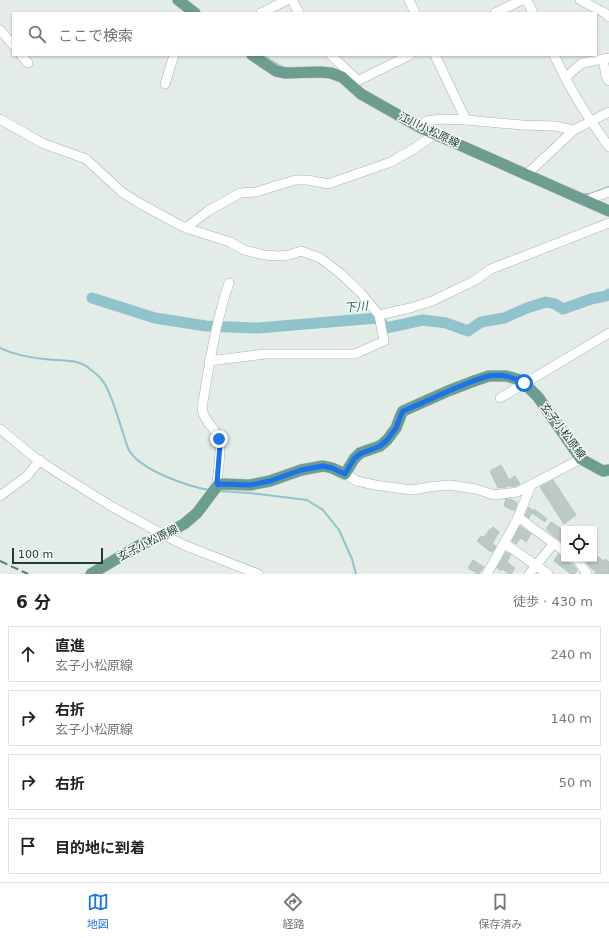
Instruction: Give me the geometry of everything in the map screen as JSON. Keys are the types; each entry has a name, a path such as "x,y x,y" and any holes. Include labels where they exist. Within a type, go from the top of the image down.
{"main road":[{"path":"178,0 192,12"},
{"name":"江川小松原線","path":"254,56 276,71 286,73 331,73 354,82 361,94 421,128 609,211"},
{"name":"玄子小松原線","path":"345,474 354,459 360,454 380,446 387,440 396,428 403,411 489,376 506,376 524,383 538,397 581,459 603,471 609,470"},
{"path":"218,485 250,485 270,481 301,470 323,466 345,474"},
{"name":"玄子小松原線","path":"91,574 140,545 164,535 184,524 197,513 218,485"}],"street":[{"path":"263,12 287,0"},
{"path":"292,0 298,12"},
{"path":"408,0 414,12"},
{"path":"497,12 522,0"},
{"path":"527,0 533,12"},
{"path":"580,0 609,16"},
{"path":"0,30 12,44"},
{"path":"22,56 28,62"},
{"path":"165,84 174,56"},
{"path":"332,56 354,82 408,56"},
{"path":"435,56 466,120"},
{"path":"554,56 565,78 609,147"},
{"path":"565,78 582,63 606,59 606,76 609,81"},
{"path":"526,175 574,130 609,112"},
{"path":"0,119 42,143 86,159 123,193 186,228 230,242 244,250 279,256 290,255 301,251 320,258 340,273 360,292 379,316 384,341 355,354 265,354 209,361"},
{"path":"421,128 426,121 441,119 554,126 574,130"},
{"path":"186,228 208,211 240,193 256,192 295,180 308,180 328,184 390,162 415,148 435,134"},
{"path":"589,202 592,198 609,192"},
{"path":"379,316 432,301 474,281 491,269 609,223"},
{"path":"218,485 219,439 203,414 202,408 215,331 229,283"},
{"path":"500,398 609,333"},
{"path":"0,429 58,474 111,506 164,535 258,574"},
{"path":"345,474 357,481 375,485 412,490 449,485 476,489 494,495 517,492 581,459"},
{"path":"0,496 27,476 40,460"},
{"path":"491,573 504,543 518,517 531,485"},
{"path":"518,517 561,549"},
{"path":"504,543 548,574"},
{"path":"529,574 554,543"},
{"path":"579,562 587,574"}],"building":[{"path":"501,465 509,480 515,476 520,484 511,487 512,485 498,488 490,471"},
{"path":"553,480 576,515 564,524 540,487"},
{"path":"506,499 516,502 517,504 515,510 504,506"},
{"path":"529,507 547,519 545,522 532,513 529,518 525,515"},
{"path":"551,522 561,529 561,542 546,529"},
{"path":"520,526 531,534 526,542 521,538 516,544 512,541"},
{"path":"493,527 499,532 492,544 496,546 491,552 477,541 481,536 484,537"},
{"path":"506,552 511,555 507,562 515,568 511,574 497,568"},
{"path":"558,554 561,556 561,562 568,562 575,567 577,570 575,574 571,574 554,561"},
{"path":"597,556 604,561 605,559 609,562 609,574 595,574 596,572 587,563 597,562"},
{"path":"473,560 484,567 479,574 468,568"}],"waterway":[{"path":"264,56 282,67"},
{"path":"583,194 590,194 609,187"},
{"name":"下川","path":"92,298 155,318 206,326 258,328 377,318 386,328 423,320 446,323 468,331 481,322 504,318 546,302 555,304 563,309 609,294"},
{"path":"0,348 22,355 68,361 85,365 92,370 105,385 114,405 127,446 135,457 143,464 165,476 189,485 209,490"},
{"path":"219,491 307,500 323,510 339,530 352,559 356,574"}],"railway":[{"path":"0,561 28,574"}],"route":[{"path":"219,439 218,485 250,485 270,481 301,470 323,466 345,474 354,459 360,454 380,446 387,440 396,428 403,411 448,391 489,376 506,376 524,383"}]}
